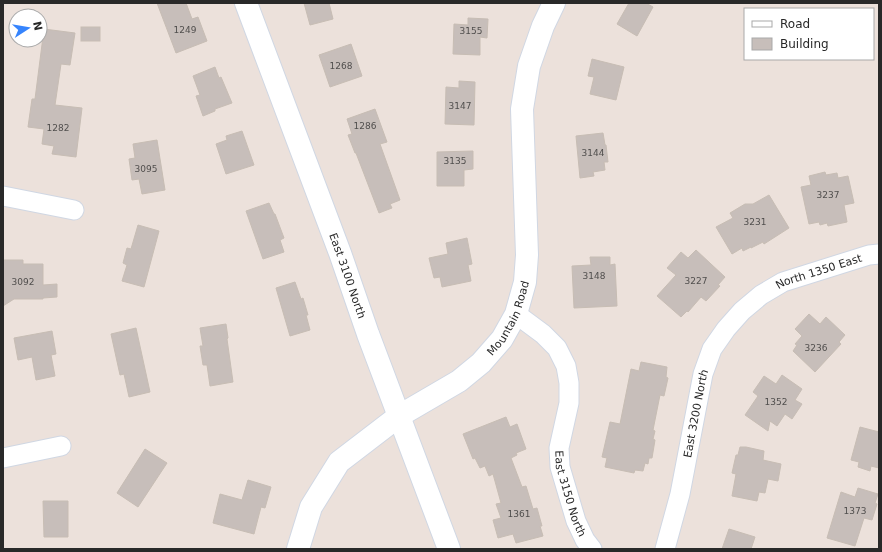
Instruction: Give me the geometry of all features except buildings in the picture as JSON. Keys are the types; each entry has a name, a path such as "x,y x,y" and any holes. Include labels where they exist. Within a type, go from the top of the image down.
{"street":[{"name":"East 3100 North","path":"246,3 449,549"},
{"name":"Mountain Road","path":"298,549 311,506 339,462 399,416 459,381 481,363 502,339 516,314 525,282 527,255 522,109 528,66 543,26 554,3"},
{"path":"3,196 74,210"},
{"name":"North 1350 East","path":"760,295 783,282 869,255 879,254"},
{"name":"East 3200 North","path":"665,549 680,494 703,374 712,349 726,329 742,311 760,295"},
{"name":"East 3150 North","path":"516,314 543,334 557,348 566,366 570,383 569,404 559,448 560,468 576,521 585,540 592,549"},
{"path":"3,458 62,446"}]}
